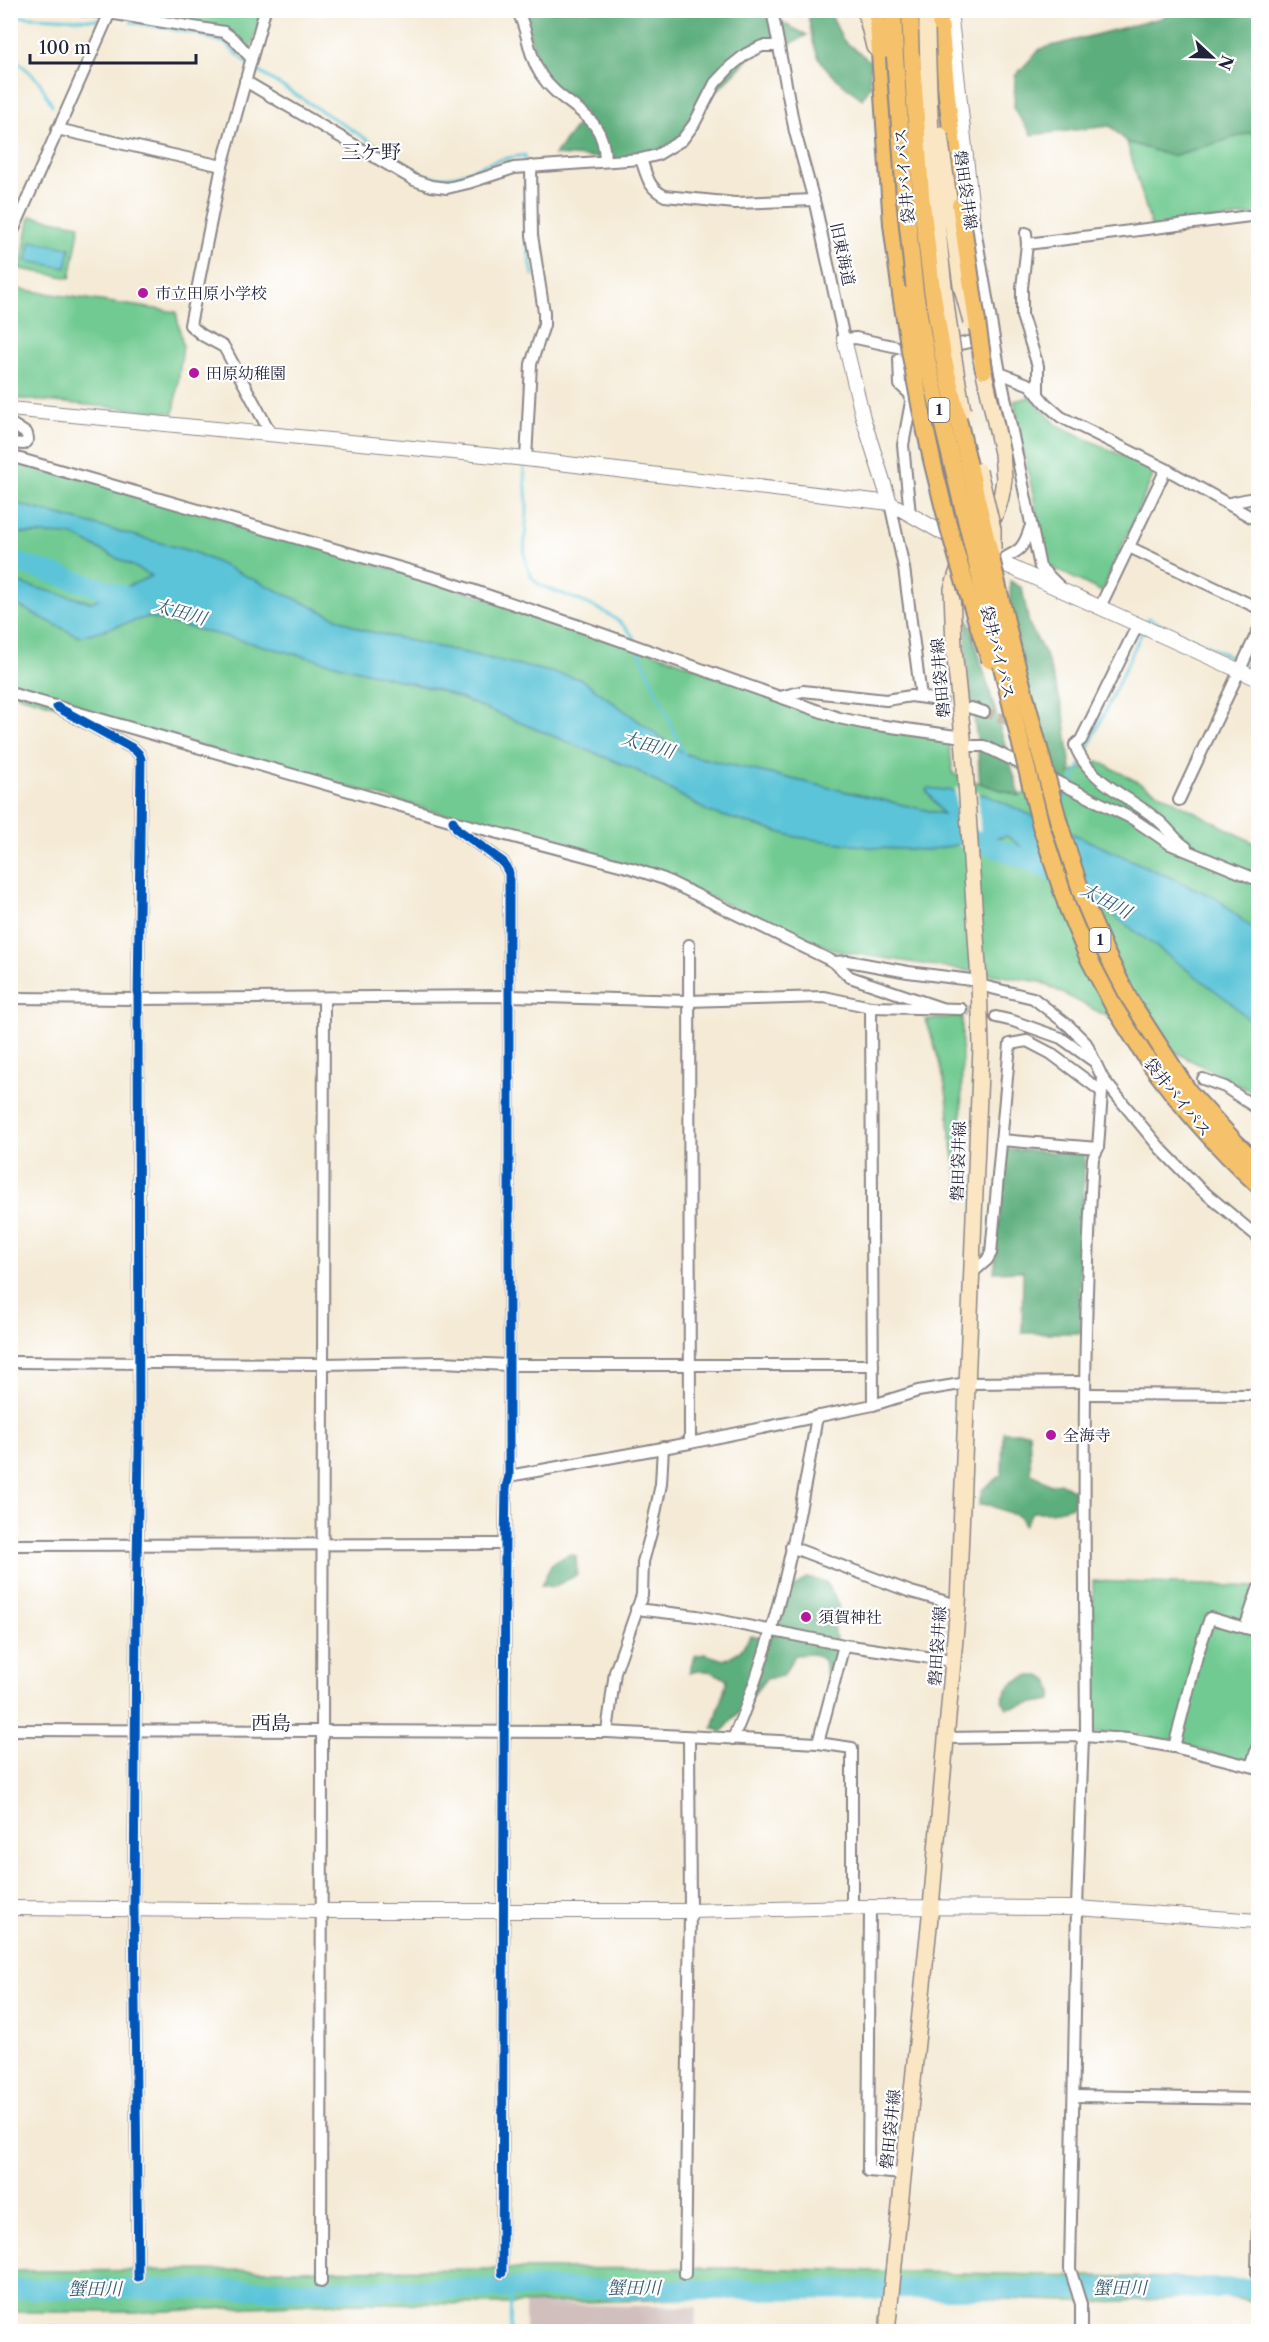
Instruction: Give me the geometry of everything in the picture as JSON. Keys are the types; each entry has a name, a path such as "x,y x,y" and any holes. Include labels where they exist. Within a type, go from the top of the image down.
{"highway":[{"name":"1","path":"877,10 892,224 911,363 934,472 977,623 1024,757"},
{"name":"1","path":"893,10 904,57"},
{"name":"1","path":"904,57 910,10"},
{"path":"939,10 947,96 992,371"},
{"name":"袋井バイパス","path":"904,57 932,289 943,357 996,563 1014,656 1059,823 1085,904 1129,999 1189,1092 1235,1143 1258,1164"},
{"name":"袋井バイパス","path":"904,57 905,198 915,292 927,360 1041,826 1068,909 1093,967 1114,1007 1147,1059 1179,1103 1224,1154 1258,1185"}],"main road":[{"path":"865,10 882,82"},
{"name":"磐田袋井線","path":"887,2331 931,1907 958,1605 981,1047 979,979 964,746 954,649 952,589 957,573 971,549 993,522 1002,496 1004,479 992,371 961,285 927,31 927,10"},
{"path":"927,31 930,129 936,208 952,348 963,409 993,530 996,563"}],"street":[{"path":"80,10 110,12 224,33 235,40 251,58"},
{"path":"265,10 222,166 190,325 224,347 271,434"},
{"path":"517,10 524,23 530,54 542,76 552,89 586,114 602,136 605,161"},
{"path":"951,10 966,208 992,337 992,371 1020,474 1040,567 1063,590"},
{"path":"12,232 110,12"},
{"name":"旧東海道","path":"775,13 778,46 795,132 814,200 863,418 890,503"},
{"path":"245,81 414,180 431,186 447,188 514,168 641,159 664,152 682,140 694,124 715,83 731,66 746,54 762,46 778,46"},
{"path":"57,129 222,166"},
{"path":"641,159 649,185 665,196 735,202 814,200"},
{"path":"526,459 531,364 544,325 532,236 531,166"},
{"path":"892,224 966,208"},
{"path":"1038,395 1038,366 1022,316 1027,238 1258,215"},
{"path":"844,339 856,338 915,351 930,351 992,337"},
{"path":"910,514 903,445 911,402 910,394 900,385 899,359 915,351"},
{"path":"992,371 1030,385 1061,417 1166,469 1230,503 1258,521"},
{"path":"10,409 526,459 890,503 996,563 1063,590 1258,679"},
{"path":"10,423 27,434 28,439 24,444 10,443"},
{"path":"10,456 439,579 839,718 964,746 984,746 1122,814 1170,844 1258,880"},
{"path":"1100,607 1166,469"},
{"path":"1002,496 1020,474"},
{"path":"1230,503 1258,497"},
{"path":"890,503 904,568 921,697"},
{"path":"996,563 1017,552 1025,543 1030,524"},
{"path":"1129,547 1258,608"},
{"path":"1138,624 1081,740 1075,745 1079,757 1092,772 1161,822 1180,843 1202,857"},
{"path":"1179,800 1258,631"},
{"path":"780,697 803,691 886,700 911,696 939,700"},
{"path":"10,693 453,821 631,868 664,879 834,962 850,977 941,1008"},
{"path":"57,707 134,749 141,759 134,1907 138,2277"},
{"path":"971,708 984,712"},
{"path":"453,821 457,829 503,862 509,873 509,1476 506,1487 505,1544 502,2273"},
{"path":"689,945 688,1366 690,1443"},
{"path":"834,962 848,961 908,972 979,979 1033,998 1069,1026 1086,1043 1103,1079 1160,1148 1197,1186 1258,1238"},
{"path":"10,998 509,996 688,1001 824,997 871,1008 962,1009"},
{"path":"321,2282 323,1543 321,1364 324,998"},
{"path":"871,1008 873,1405"},
{"path":"996,1017 1013,1020 1061,1038 1093,1060"},
{"path":"972,1273 987,1260 990,1253 1010,1044 1027,1041 1050,1053 1101,1091"},
{"path":"1081,2331 1081,2304 1070,2269 1077,1908 1085,1736 1085,1382 1093,1158 1098,1148 1103,1079"},
{"path":"1203,1079 1225,1087 1258,1109"},
{"path":"1001,1140 1098,1148"},
{"path":"10,1362 873,1365"},
{"path":"509,1476 690,1443 873,1405 918,1391 967,1383 1085,1382"},
{"path":"1085,1394 1258,1395"},
{"path":"733,1739 772,1631 803,1498 817,1416"},
{"path":"607,1732 615,1672 642,1595 643,1562 661,1484 663,1447"},
{"path":"10,1545 505,1544"},
{"path":"791,1547 910,1592 958,1605"},
{"path":"1245,1628 1258,1589"},
{"path":"636,1609 697,1616 844,1645 953,1661"},
{"path":"1174,1747 1197,1656 1210,1618 1258,1631"},
{"path":"818,1743 844,1645"},
{"path":"10,1730 607,1732 818,1743 852,1748 852,1907"},
{"path":"947,1738 1085,1736 1128,1738 1255,1767 1258,1745"},
{"path":"686,2274 690,1911 689,1737"},
{"path":"10,1908 134,1907 323,1911 690,1911 852,1907 1077,1908 1258,1921"},
{"path":"870,1907 868,2171 903,2174"},
{"path":"1074,2096 1258,2099"},
{"path":"1257,2275 1258,2216"}],"shaded area":[{"path":"525,2304 696,2307 695,2331 525,2331"}],"green space":[{"path":"154,11 264,11 248,54 228,35 152,20"},
{"path":"520,11 787,11 775,19 807,35 790,44 761,46 706,102 684,138 637,160 554,155 586,114 546,81"},
{"path":"808,11 829,11 843,40 870,61 870,87 862,99 828,71 822,62 813,42"},
{"path":"1164,11 1258,11 1258,135 1249,133 1172,156 1127,142 1110,126 1032,135 1014,109 1015,76 1040,49 1165,17"},
{"path":"1249,133 1258,135 1258,214 1152,229 1127,142 1172,156"},
{"path":"30,216 80,225 70,278 20,269"},
{"path":"11,288 176,312 183,346 174,413 11,398"},
{"path":"1030,397 1057,425 1155,471 1102,592 1047,565 1014,401"},
{"path":"10,455 568,622 839,718 949,741 953,774 1019,796 1098,761 1258,845 1258,1098 1248,1090 1041,982 837,951 648,871 11,693"},
{"path":"1010,581 1022,588 1029,624 1047,658 1064,714 1071,769 1067,785 1053,768 1039,731 1010,623"},
{"path":"968,617 1020,796 980,783 977,738 966,660"},
{"path":"962,1016 961,1201 945,1086 926,1020"},
{"path":"1007,1149 1085,1154 1080,1272 1081,1333 1022,1333 1023,1271 994,1272"},
{"path":"1003,1432 1029,1432 1031,1473 1050,1485 1060,1483 1076,1492 1073,1506 1051,1512 1032,1512 1024,1526 1020,1517 989,1505 979,1505 982,1490 1002,1474"},
{"path":"570,1554 576,1556 577,1575 553,1587 541,1585 553,1562"},
{"path":"806,1578 826,1582 839,1605 834,1624 839,1663 835,1677 827,1677 824,1660 813,1654 795,1655 783,1676 766,1679 722,1732 713,1728 727,1680 709,1671 689,1673 694,1656 705,1654 724,1660 740,1651 751,1636 762,1636 789,1591"},
{"path":"1093,1581 1258,1587 1258,1765 1133,1733 1094,1733"},
{"path":"1029,1676 1041,1676 1050,1682 1053,1694 1051,1700 1007,1708 1002,1700 1007,1690 1015,1681"},
{"path":"749,2268 1258,2280 1258,2303 1222,2296 1101,2302 836,2294 518,2304 336,2303 145,2312 11,2312 11,2271"}],"water":[{"path":"31,241 70,248 66,268 27,261"},
{"path":"11,502 194,552 363,630 581,679 684,754 943,814 926,790 928,788 986,795 1216,898 1258,933 1258,1028 1229,1001 1007,836 928,850 877,848 796,837 709,812 634,769 442,691 148,617 79,637 11,602 10,581 91,602 152,576 72,535 11,533"}],"pier":[{"path":"955,788 978,791 981,843 959,847"}],"waterway":[{"path":"10,16 103,20"},
{"path":"131,22 196,34 225,43 248,64"},
{"path":"10,54 39,81 52,105"},
{"path":"253,68 424,175 455,176 494,162 525,155 526,240 533,275"},
{"path":"524,393 527,361"},
{"path":"523,462 527,503 525,555 531,576 539,585 607,613 624,626 636,642"},
{"name":"太田川","path":"10,560 138,600"},
{"path":"1146,624 1148,618 1240,661"},
{"path":"1084,757 1142,632"},
{"path":"639,651 684,754"},
{"path":"1246,664 1258,669"},
{"path":"1062,806 1081,763"},
{"name":"太田川","path":"954,832 1036,863 1068,880"},
{"name":"太田川","path":"1036,863 1039,856"},
{"path":"510,2332 511,2288"},
{"name":"蟹田川","path":"10,2289 1258,2288"}],"tunnel":[{"path":"939,700 965,706"},
{"path":"984,712 1018,724"},
{"path":"961,1009 996,1017"}],"cycle path":[{"path":"57,707 134,749 141,759 138,999 139,1451 134,1907 138,2277"},
{"path":"453,821 457,829 503,862 509,873 509,1476 506,1487 505,1544 502,2273"}],"place":[{"name":"市立田原小学校","path":"143,293"},
{"name":"田原幼稚園","path":"194,373"},
{"name":"全海寺","path":"1051,1435"},
{"name":"須賀神社","path":"806,1617"}],"district":[{"name":"三ケ野","path":"371,152"},
{"name":"西島","path":"271,1723"}]}
